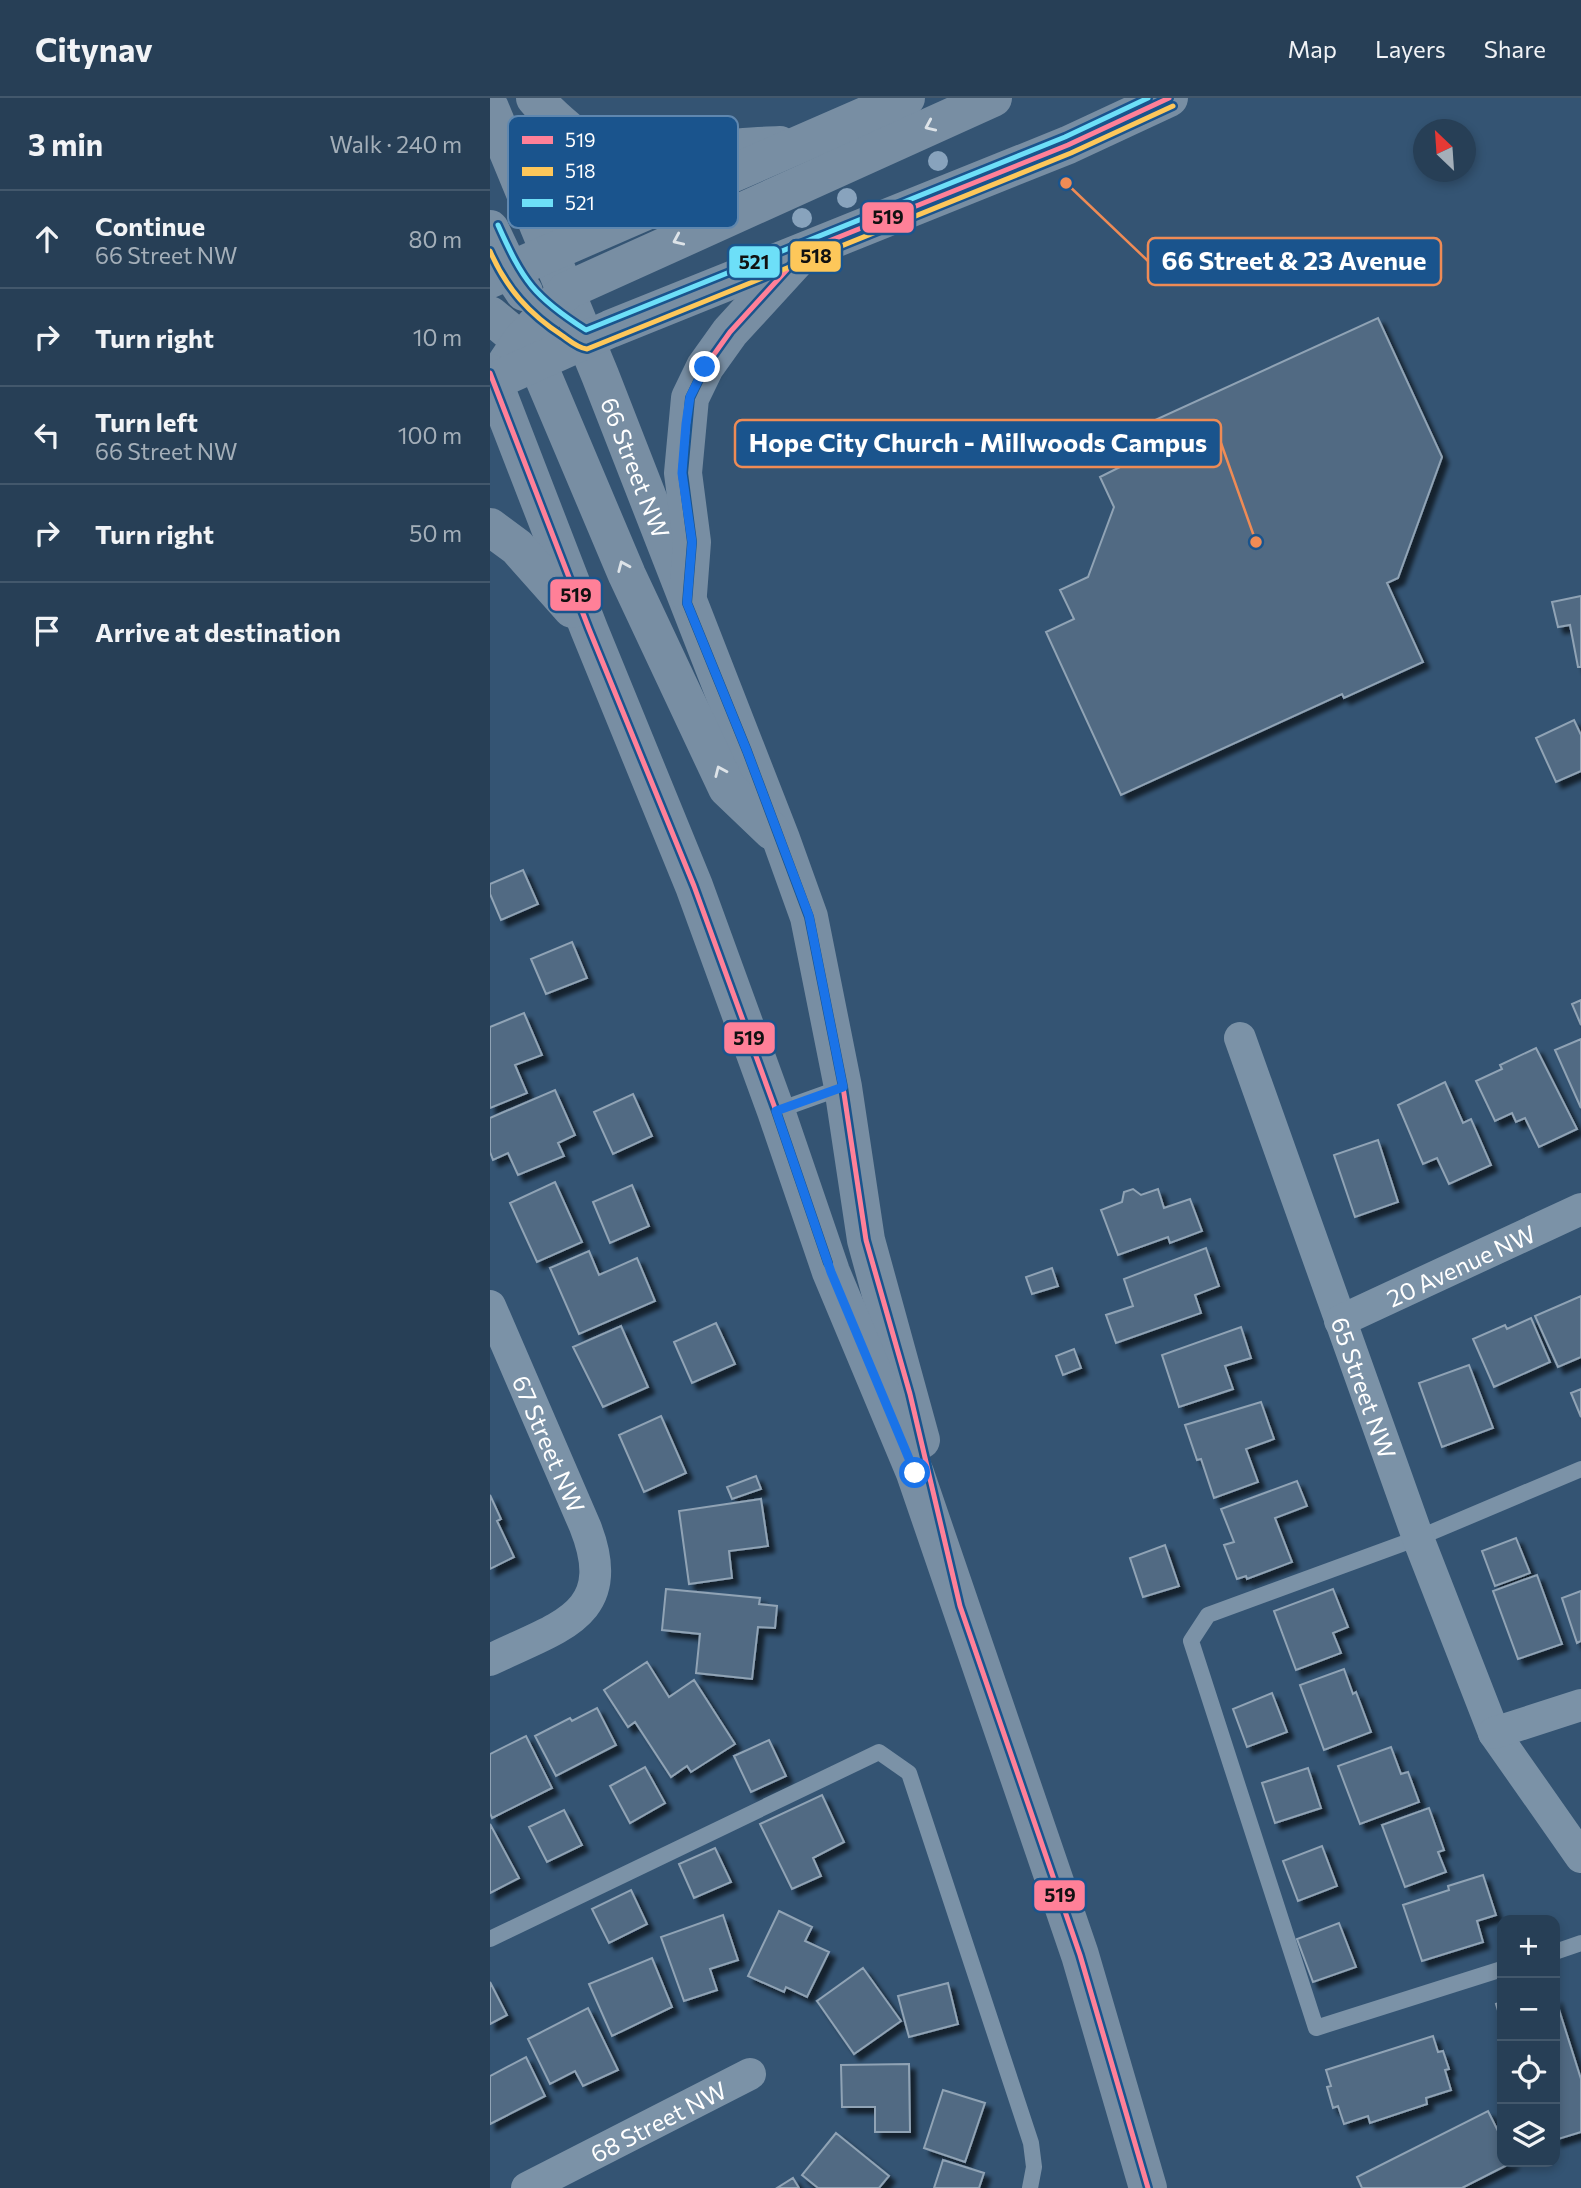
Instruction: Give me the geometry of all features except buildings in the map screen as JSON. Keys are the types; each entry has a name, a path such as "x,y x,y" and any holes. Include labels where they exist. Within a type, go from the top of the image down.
{"main road":[{"path":"535,98 553,116"},
{"path":"738,171 906,98"},
{"path":"738,214 993,98"},
{"path":"519,313 585,340 1068,145 1169,98"},
{"name":"66 Street NW","path":"490,108 508,151"},
{"path":"738,147 799,144"},
{"name":"66 Street NW","path":"540,228 551,253 519,313 585,340 809,916 843,1087 866,1240 910,1394 960,1606"},
{"path":"551,253 608,228"},
{"path":"491,379 519,313 706,228"},
{"path":"490,229 519,313 627,575 727,788 781,839"},
{"path":"687,603 692,542 682,473 690,397 705,367 730,332 804,251"},
{"name":"66 Street NW","path":"491,379 694,886 831,1272 915,1473 1080,1955 1148,2188"},
{"path":"490,527 517,547 589,629"}],"street":[{"name":"65 Street NW","path":"1240,1038 1419,1538 1494,1733 1581,1857"},
{"name":"20 Avenue NW","path":"1340,1321 1581,1209"},
{"name":"67 Street NW","path":"490,1306 591,1541 596,1569 595,1586 588,1602 576,1616 490,1660"},
{"path":"1494,1733 1581,1705"},
{"name":"68 Street NW","path":"527,2188 750,2074"}],"lane":[{"path":"776,1111 843,1087"},
{"path":"1497,1971 1316,2028 1191,1641 1208,1615 1419,1538 1581,1469"},
{"path":"490,1939 879,1752 909,1773 1031,2143 1034,2167 1030,2188"},
{"path":"1560,1950 1581,1944"}],"transit line":[{"name":"521","path":"498,225 515,260 532,286 554,308 586,330 1065,137 1148,98"},
{"name":"519","path":"1148,2188 1080,1955 960,1606 910,1394 866,1240 843,1087 809,917 747,751 687,603 692,542 683,473 690,398 705,367 730,332 804,251 1068,145 1169,98"},
{"name":"518","path":"490,251 503,277 529,309 571,342 587,349 1071,153 1173,106"},
{"name":"519","path":"490,373 589,629 694,886 828,1263"}],"place":[{"name":"66 Street & 23 Avenue","path":"1066,183"},
{"name":"Hope City Church - Millwoods Campus","path":"1256,542"}],"route":[{"path":"705,367 690,397 682,473 692,542 687,603 747,751 809,916 843,1087 776,1111 831,1272 915,1473"}]}
